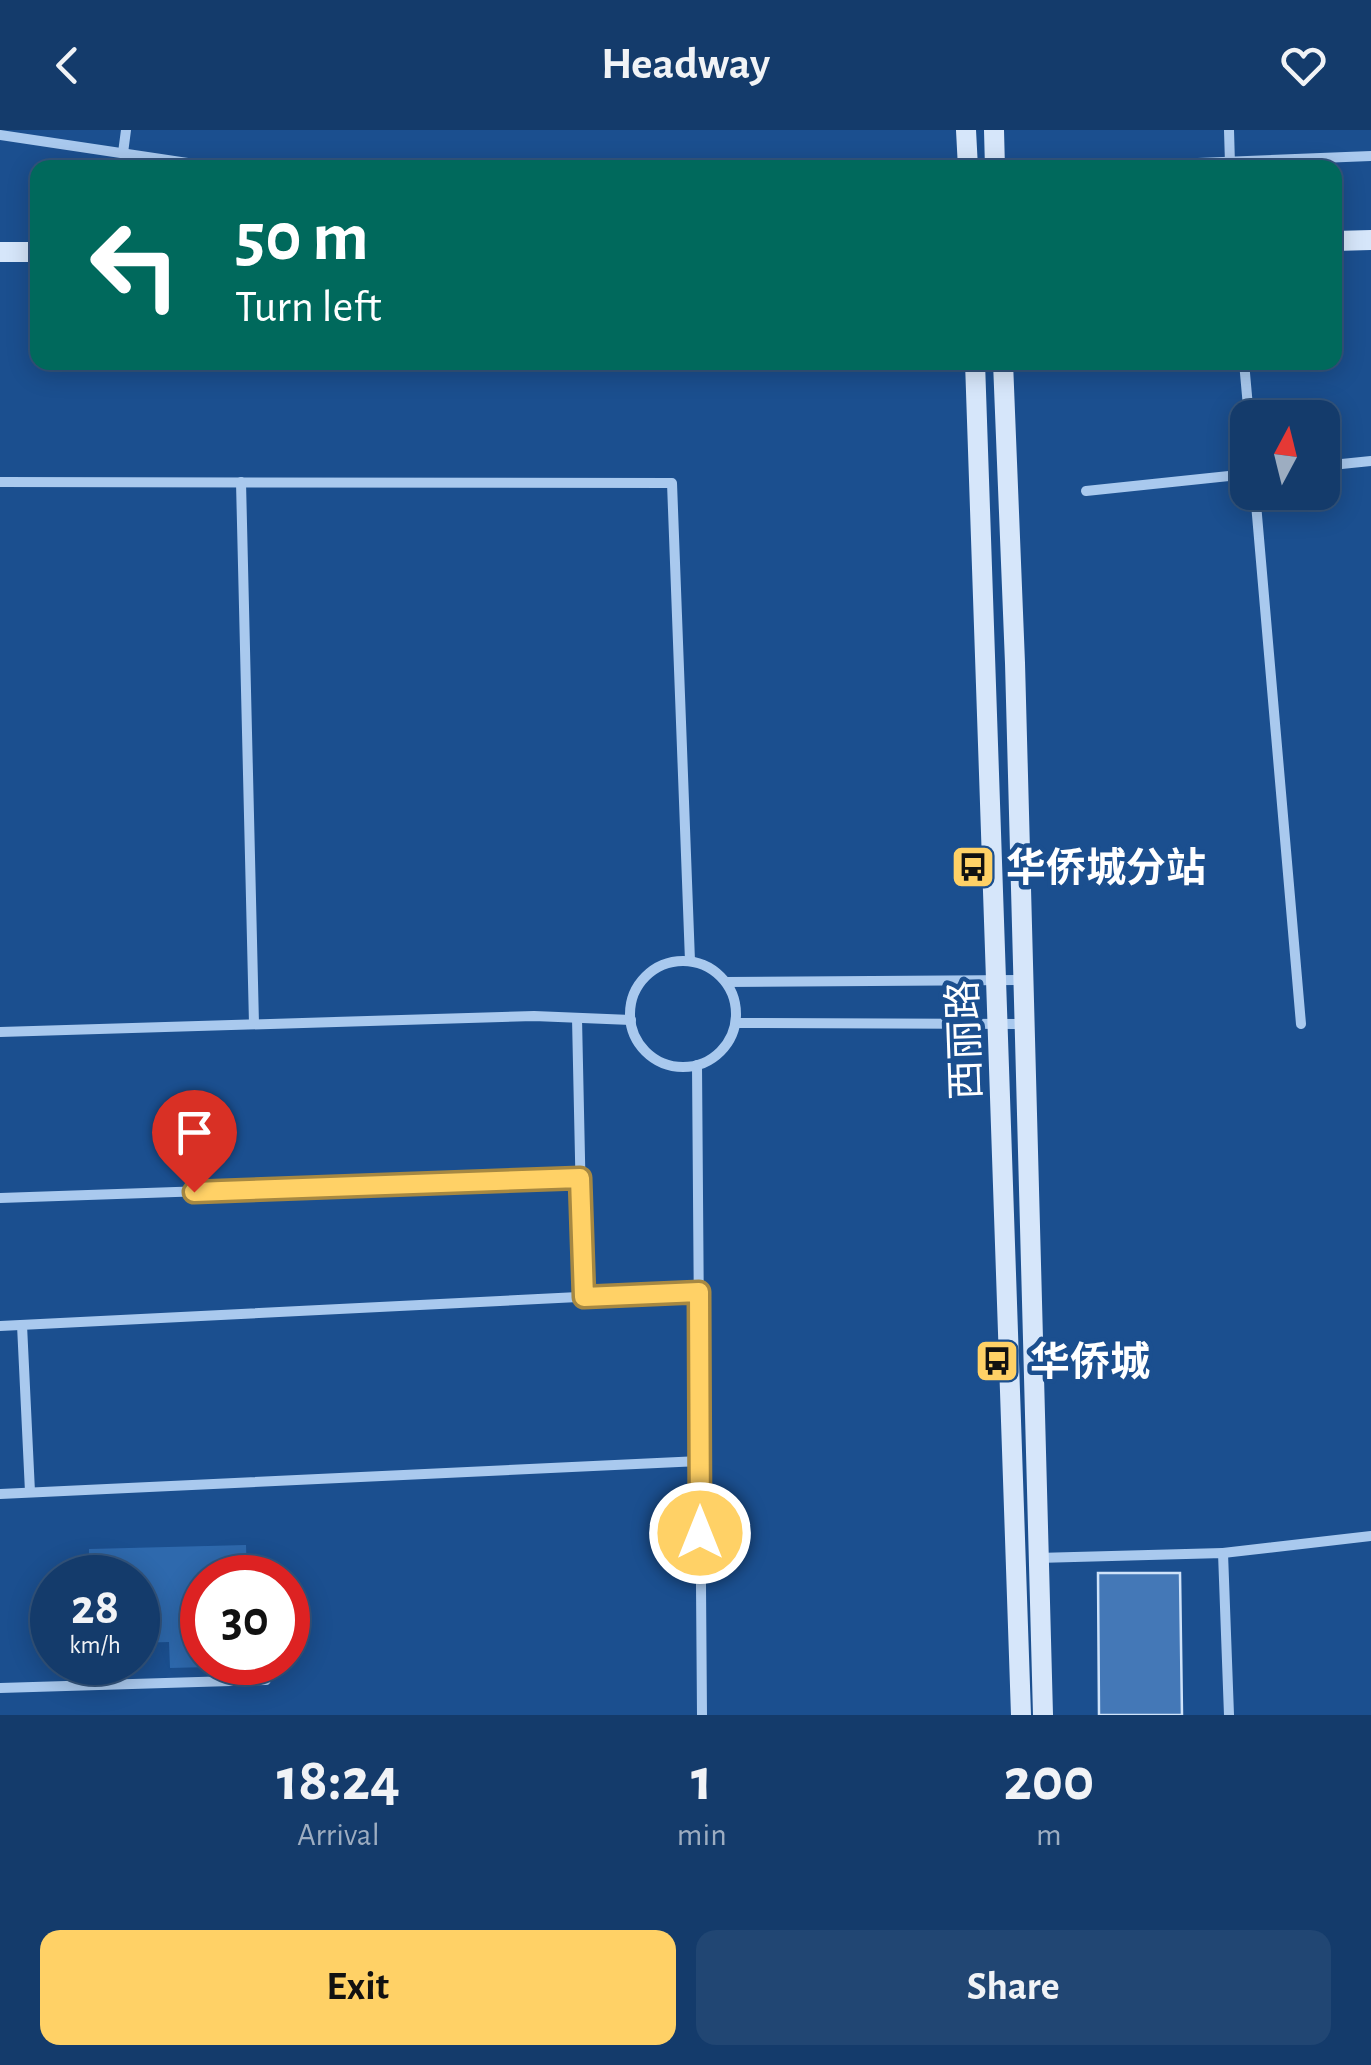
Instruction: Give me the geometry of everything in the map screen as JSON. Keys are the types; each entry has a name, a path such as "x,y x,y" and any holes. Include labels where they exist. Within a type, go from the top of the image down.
{"main road":[{"path":"966,130 968,160"},
{"path":"994,130 996,160"},
{"path":"1342,241 1371,240"},
{"path":"0,252 30,252"},
{"name":"西丽路","path":"975,370 1020,1715"},
{"name":"西丽路","path":"1003,370 1043,1715"}],"street":[{"path":"123,153 126,130"},
{"path":"1229,130 1230,160"},
{"path":"0,135 169,160"},
{"path":"1300,160 1371,156"},
{"path":"1245,370 1247,400"},
{"path":"1340,464 1371,461"},
{"path":"1086,491 1230,476"},
{"path":"0,482 672,483 690,961"},
{"path":"241,482 254,1024"},
{"path":"1257,510 1301,1024"},
{"path":"690,961 716,972 726,982 735,1001 736,1023 722,1050 697,1065 667,1064 654,1057 635,1035 631,1020 634,993 663,964 690,961"},
{"path":"726,982 1023,980"},
{"path":"0,1032 534,1016 631,1020"},
{"path":"577,1018 584,1297"},
{"path":"736,1023 1024,1024"},
{"path":"697,1065 702,1715"},
{"path":"0,1198 580,1178"},
{"path":"0,1326 699,1292"},
{"path":"22,1325 30,1492"},
{"path":"0,1494 700,1460"},
{"path":"1016,1560 1223,1552 1371,1536"},
{"path":"1223,1552 1229,1715"},
{"path":"0,1688 180,1683"}],"shaded area":[{"path":"246,1545 246,1555 180,1555 180,1668 170,1668 169,1642 160,1642 160,1555 89,1555 89,1549"}],"building":[{"path":"1098,1573 1180,1573 1182,1715 1099,1715"}],"place":[{"name":"华侨城分站","path":"973,867"},
{"name":"华侨城","path":"997,1361"}],"route":[{"path":"194,1192 580,1178 584,1297 699,1292 700,1533"}]}
